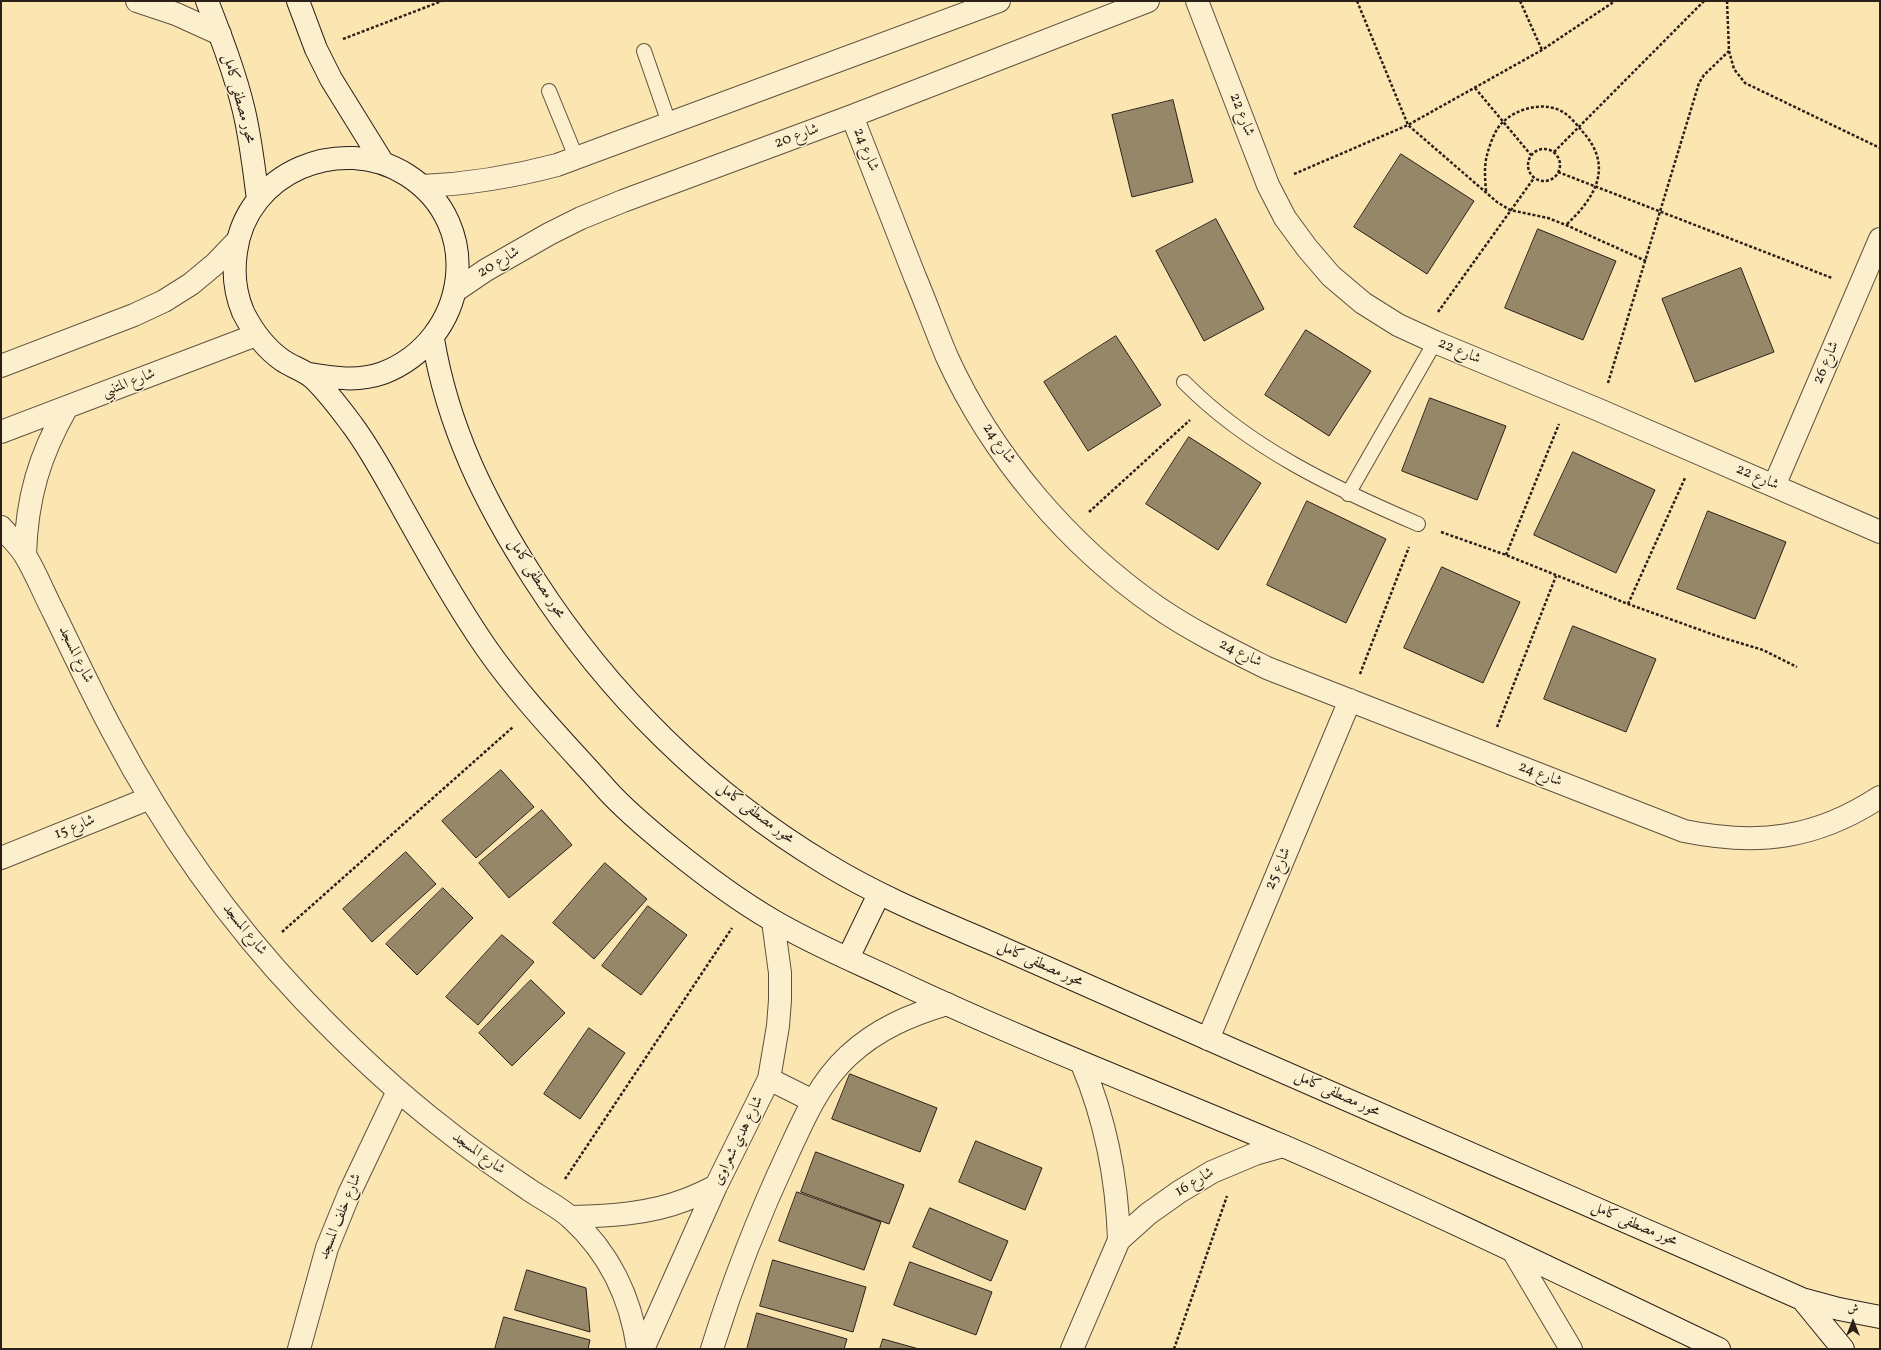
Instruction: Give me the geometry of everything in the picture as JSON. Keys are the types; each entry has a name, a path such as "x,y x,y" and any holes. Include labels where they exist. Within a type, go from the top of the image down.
{"street":[{"path":"136,1 176,14 220,34"},
{"name":"محور مصطفى كامل","path":"206,1 232,67 244,110 258,199"},
{"path":"298,1 316,49 347,108 383,163"},
{"path":"422,186 460,185 493,180 551,166 999,1"},
{"name":"شارع 20","path":"455,291 517,252 581,218 623,200 852,116 1148,1"},
{"name":"شارع 22","path":"1197,1 1268,185 1285,218 1307,248 1331,276 1363,303 1398,325 1428,339 1599,410 1880,532"},
{"name":"شارع 24","path":"852,116 948,357 981,419 1021,478 1068,531 1111,571 1151,602 1210,640 1267,668 1684,831 1718,838 1753,839 1795,834 1822,827 1860,810 1880,797"},
{"path":"356,157 383,163 404,173 422,186 440,208 452,234 458,262 455,291 447,316 433,339 407,361 377,375 343,380 310,374 280,359 256,335 240,306 234,274 237,242 245,219 258,199 278,180 301,166 328,158 356,157"},
{"name":"شارع 26","path":"1774,486 1880,239"},
{"path":"1,366 134,315 164,301 190,284 215,264 237,242"},
{"name":"شارع المتنبي","path":"1,432 256,335"},
{"name":"محور مصطفى كامل","path":"433,339 446,399 467,458 514,549 553,608 595,664 642,717 693,766 735,802 826,864 879,894 1802,1299 1839,1309 1880,1317"},
{"path":"310,374 354,427 372,454 436,568 488,650 534,708 616,800 692,864 748,905 773,921 947,1004 1082,1064 1282,1146 1513,1251 1719,1349"},
{"name":"شارع المسجد","path":"25,554 26,524 31,493 40,463 51,435 67,407"},
{"name":"شارع المسجد","path":"1,527 25,554 113,733 150,798 179,844 219,899 260,951 336,1032 398,1091 489,1163 570,1217 605,1256 618,1279 628,1303 635,1328 638,1349"},
{"name":"شارع 25","path":"1208,1039 1350,700"},
{"name":"شارع 15","path":"1,858 150,798"},
{"path":"848,958 879,894"},
{"name":"شارع هدي شعراوى","path":"643,1349 716,1186 769,1079 778,1026 780,1000 780,973 773,921"},
{"path":"712,1349 748,1247 779,1173 813,1100 828,1077 848,1056 869,1038 893,1024 920,1012 947,1004"},
{"name":"شارع 16","path":"1082,1064 1093,1091 1110,1150 1116,1187 1119,1240"},
{"path":"769,1079 813,1100"},
{"name":"شارع خلف المسجد","path":"299,1349 327,1248 352,1187 398,1091"},
{"name":"شارع 16","path":"1072,1349 1119,1240 1148,1214 1179,1192 1212,1172 1239,1160 1282,1146"},
{"path":"570,1217 609,1216 648,1210 685,1200 716,1186"},
{"path":"1513,1251 1571,1349"},
{"path":"1802,1299 1843,1349"}],"lane":[{"path":"644,51 669,123"},
{"path":"549,91 576,157"},
{"path":"1348,494 1428,339"},
{"path":"1184,382 1207,405 1252,438 1299,467 1348,494 1418,524"}],"path":[{"path":"316,49 442,1"},
{"path":"1357,1 1408,125 1486,192 1510,210 1548,218 1646,261"},
{"path":"1520,1 1542,50"},
{"path":"1268,185 1408,125 1542,50 1615,1"},
{"path":"1554,152 1704,1"},
{"path":"1727,1 1729,51 1734,69 1745,83 1880,148"},
{"path":"1599,410 1646,261 1699,83 1704,75 1729,51"},
{"path":"1475,88 1531,155"},
{"path":"1486,192 1485,173 1487,155 1493,138 1502,122 1516,112 1527,109 1550,108 1563,112 1592,142 1598,154 1599,171 1595,188 1586,203 1566,225"},
{"path":"1546,149 1554,152 1560,165 1558,172 1552,179 1543,181 1534,178 1529,171 1528,163 1531,155 1538,150 1546,149"},
{"path":"1558,172 1595,188 1859,288"},
{"path":"1428,339 1510,210 1534,178"},
{"path":"1506,555 1570,398"},
{"path":"1068,531 1207,405"},
{"path":"1628,604 1696,452"},
{"path":"1350,700 1418,524 1506,555 1628,604 1720,637 1763,650 1797,667"},
{"path":"1486,754 1556,576"},
{"path":"260,951 534,708"},
{"path":"549,1203 748,905"},
{"path":"1174,1349 1239,1160"}],"building":[{"path":"1173,100 1193,182 1132,197 1112,115"},
{"path":"1401,154 1474,201 1427,274 1354,227"},
{"path":"1216,219 1264,309 1204,341 1156,251"},
{"path":"1538,229 1616,261 1583,340 1505,308"},
{"path":"1741,268 1774,352 1695,382 1662,299"},
{"path":"1306,330 1371,371 1329,436 1265,395"},
{"path":"1116,336 1161,405 1088,451 1044,382"},
{"path":"1430,398 1506,426 1477,500 1402,471"},
{"path":"1189,437 1261,483 1218,550 1146,504"},
{"path":"1573,452 1655,490 1616,573 1534,535"},
{"path":"1307,501 1386,539 1346,623 1267,585"},
{"path":"1708,511 1786,542 1755,619 1677,589"},
{"path":"1442,567 1520,602 1483,683 1404,648"},
{"path":"1573,626 1656,659 1626,732 1544,699"},
{"path":"501,770 534,807 476,858 442,821"},
{"path":"542,810 572,845 509,898 479,863"},
{"path":"406,852 436,884 372,942 343,909"},
{"path":"605,863 647,899 594,959 553,923"},
{"path":"443,888 473,918 417,975 386,944"},
{"path":"648,906 687,935 641,995 602,966"},
{"path":"502,935 534,962 478,1025 446,997"},
{"path":"531,980 565,1013 512,1066 479,1033"},
{"path":"589,1028 625,1053 580,1119 544,1094"},
{"path":"850,1074 937,1108 920,1152 832,1119"},
{"path":"976,1141 1042,1168 1025,1210 959,1182"},
{"path":"816,1152 904,1185 889,1224 801,1192"},
{"path":"797,1192 881,1222 864,1270 779,1241"},
{"path":"930,1208 1008,1241 991,1281 913,1247"},
{"path":"773,1260 866,1287 853,1332 760,1306"},
{"path":"910,1262 992,1292 976,1335 894,1305"},
{"path":"527,1270 586,1288 590,1332 515,1310"},
{"path":"757,1313 847,1339 844,1349 747,1349"},
{"path":"504,1317 590,1340 588,1349 495,1349"},
{"path":"883,1339 919,1349 880,1349"}]}
